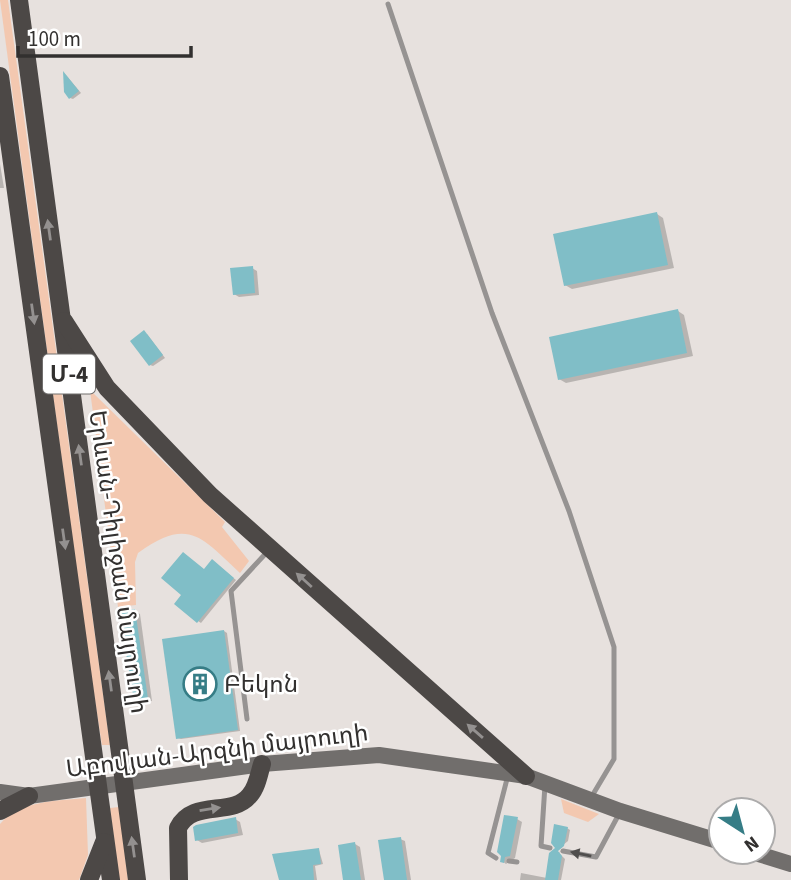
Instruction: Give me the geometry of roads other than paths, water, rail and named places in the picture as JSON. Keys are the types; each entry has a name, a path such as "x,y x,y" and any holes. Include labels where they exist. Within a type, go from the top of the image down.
{"highway":[{"name":"Երևան-Դիլիջան մայրուղի","path":"19,0 137,880"},
{"name":"Երևան-Դիլիջան մայրուղի","path":"0,76 111,880"},
{"path":"61,316 107,388 210,495 518,774"},
{"path":"180,880 178,828 181,821 198,811 241,804 251,794 262,764"},
{"path":"0,811 29,796"},
{"path":"89,880 105,838"}],"main road":[{"name":"Աբովյան-Արզնի մայրուղի","path":"0,792 29,796 262,764 379,755 518,774 620,811 707,838"}],"lane":[{"path":"387,4 492,313 569,510 614,647 614,759 590,799"},
{"path":"247,719 232,591 270,549"},
{"path":"496,858 488,853 518,774"},
{"path":"545,782 541,846 550,848"},
{"path":"564,850 596,857 620,811"}],"place":[{"name":"Բեկոն","path":"200,684"}]}
